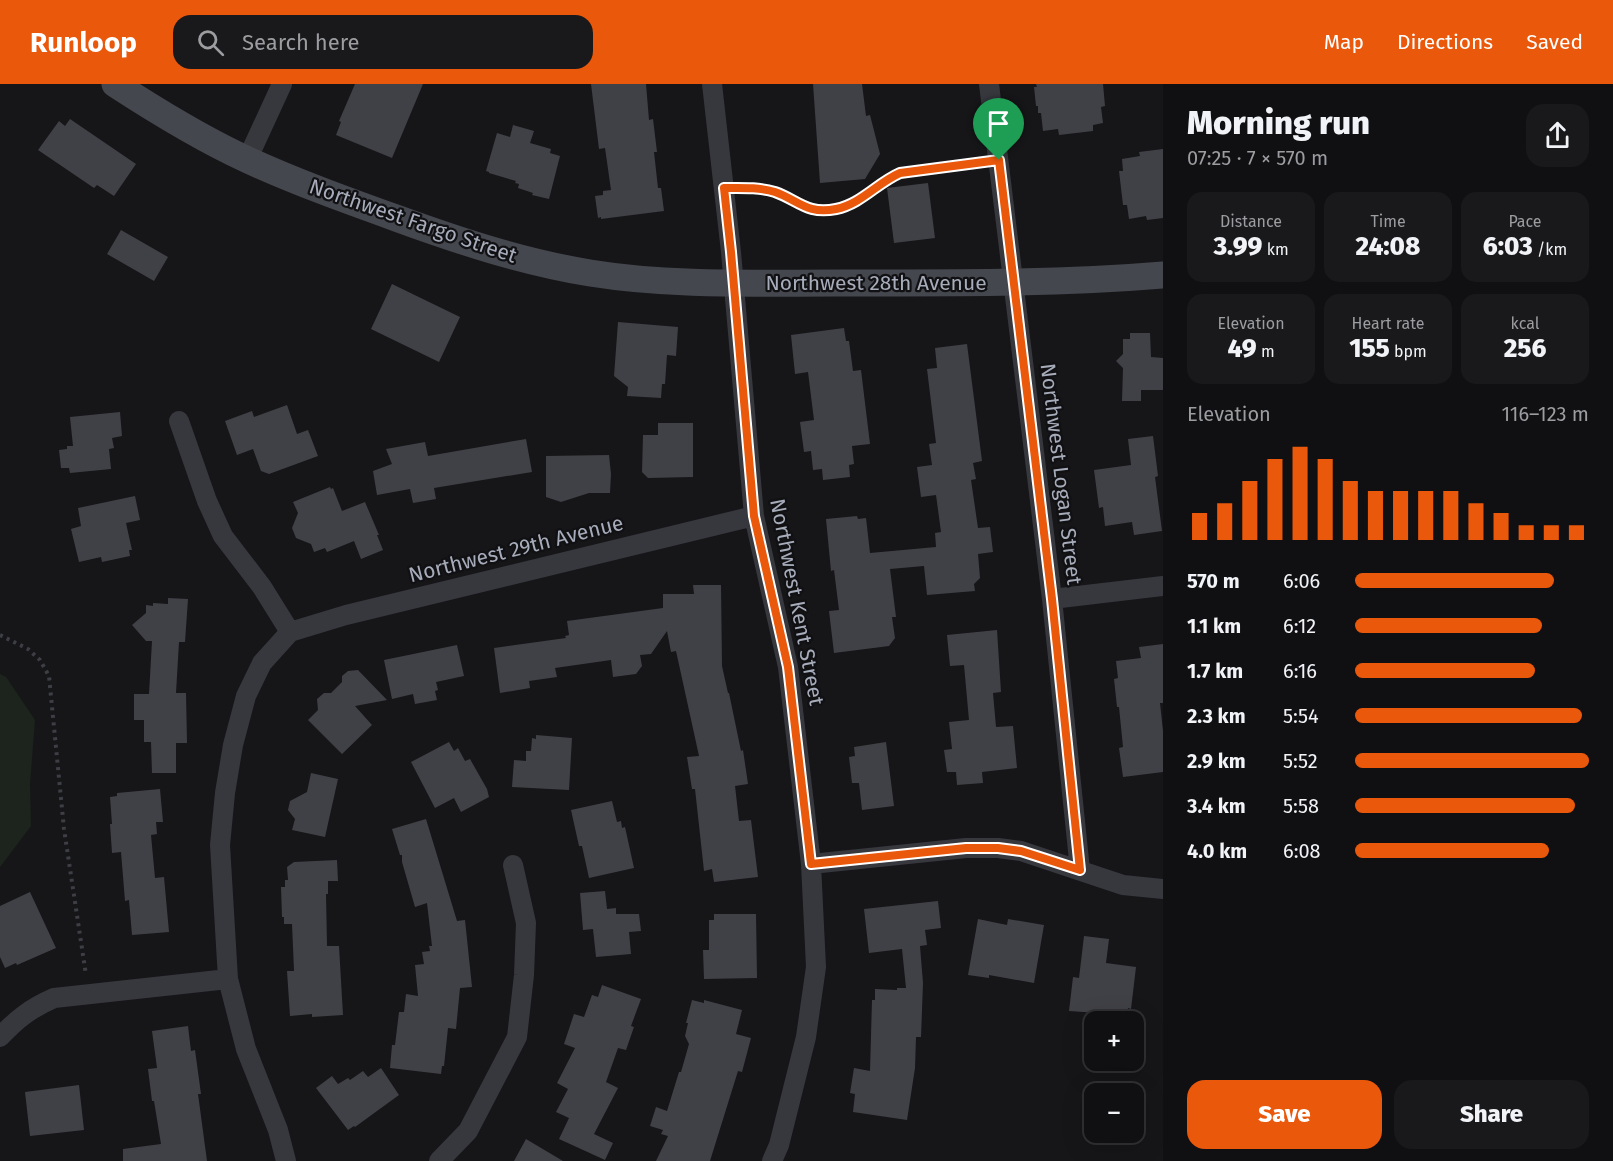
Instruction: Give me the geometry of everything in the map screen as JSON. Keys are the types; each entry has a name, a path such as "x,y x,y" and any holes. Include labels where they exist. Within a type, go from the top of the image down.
{"street":[{"name":"Northwest Fargo Street","path":"116,84 156,111 247,160 319,190 464,242 523,260 591,273 654,280 734,283"},
{"path":"247,160 282,84"},
{"name":"Northwest Kent Street","path":"712,84 734,283 754,516 788,667 811,864 816,967 806,1037 779,1144 772,1161"},
{"name":"Northwest Logan Street","path":"990,84 1052,599 1080,870"},
{"name":"Northwest 28th Avenue","path":"734,283 1013,283 1163,275"},
{"path":"179,421 207,501 223,536 262,586 290,632 262,663 246,696 233,745 220,845 228,979 246,1049 278,1130 286,1161"},
{"name":"Northwest 29th Avenue","path":"290,632 346,615 754,516"},
{"path":"1052,599 1163,586"},
{"path":"811,864 966,848 998,848 1021,851 1123,885 1163,889"},
{"path":"439,1161 468,1131 517,1037 524,975 526,923 513,865"},
{"path":"0,1037 20,1017 54,998 228,979"}],"lane":[{"path":"724,188 754,187 776,193 813,211 836,209 856,202 885,180 900,173 999,160"}],"path":[{"path":"0,635 28,649 40,660 49,676 64,829 88,994"}],"shaded area":[{"path":"0,674 6,677 35,720 30,784 31,826 0,867"}],"building":[{"path":"355,84 423,84 392,158 336,135 341,122 339,121"},
{"path":"591,84 646,84 649,120 653,119 657,152 654,152 658,188 661,188 664,211 598,218 595,196 603,195 603,191 611,190 605,148 599,149"},
{"path":"813,84 862,84 866,116 870,115 880,154 865,179 820,183"},
{"path":"1036,84 1103,84 1105,106 1101,107 1103,123 1093,125 1093,131 1059,135 1058,129 1043,131 1041,113 1038,113 1038,106 1036,106 1034,87 1037,87"},
{"path":"70,119 136,164 114,196 97,185 94,188 38,150 59,121 65,126"},
{"path":"513,125 534,131 530,143 551,149 550,153 560,156 549,199 532,195 533,193 518,188 519,184 515,183 516,181 486,171 497,133 510,137"},
{"path":"1163,149 1163,218 1147,220 1146,216 1129,219 1127,205 1123,205 1119,171 1123,171 1122,159 1140,156 1139,152"},
{"path":"928,183 935,238 894,243 887,188"},
{"path":"121,230 168,257 154,281 107,254"},
{"path":"392,284 460,317 439,362 371,329"},
{"path":"618,322 678,327 676,356 667,355 665,384 662,384 661,398 627,396 628,387 614,376"},
{"path":"844,328 846,341 849,341 853,371 861,370 870,444 852,446 854,464 849,465 850,477 823,480 822,469 813,470 811,451 804,452 800,422 814,420 808,372 795,374 791,335"},
{"path":"1130,333 1150,333 1151,357 1163,358 1163,390 1141,390 1141,401 1122,401 1123,368 1116,361 1123,354 1123,339 1130,339"},
{"path":"967,344 982,461 973,463 976,479 971,480 978,528 990,527 993,552 978,554 980,578 974,584 975,591 927,595 924,566 890,569 896,617 892,617 895,638 889,646 834,653 829,611 839,610 834,570 831,571 826,519 857,516 858,519 866,518 870,553 936,547 935,533 941,532 936,495 921,497 917,467 932,465 929,444 936,443 927,369 937,368 935,348"},
{"path":"287,405 297,434 308,430 318,456 269,474 261,471 253,449 237,455 225,421 252,411 254,417"},
{"path":"120,412 122,436 112,438 114,448 109,449 111,469 70,473 69,468 61,468 59,450 73,446 70,417"},
{"path":"658,423 693,423 693,477 648,478 642,472 643,435 658,435"},
{"path":"1153,436 1158,476 1155,477 1162,531 1134,535 1132,522 1105,526 1103,507 1099,508 1094,470 1131,465 1128,439"},
{"path":"526,439 532,472 434,488 436,499 413,503 410,489 377,495 373,471 392,464 386,449 425,442 428,456"},
{"path":"609,455 610,493 589,493 561,502 546,497 546,456"},
{"path":"330,487 333,488 342,511 365,502 383,550 361,559 354,541 327,552 325,548 314,552 311,544 296,538 292,528 298,513 293,502"},
{"path":"135,496 140,520 126,523 132,550 129,550 130,556 102,562 101,557 79,562 71,529 81,526 78,508"},
{"path":"693,585 721,585 722,666 741,751 743,750 748,784 735,786 739,821 751,820 758,877 714,882 712,869 704,871 695,789 692,789 687,757 699,756 676,651 671,652 667,631 651,654 640,655 642,666 636,674 613,677 611,660 555,668 557,677 529,681 530,688 500,693 494,648 566,638 565,636 569,635 567,621 663,608 663,594 694,594"},
{"path":"168,598 188,599 185,642 179,642 176,693 186,693 187,743 176,743 176,773 152,773 151,742 144,742 144,720 134,720 134,694 149,694 152,641 146,641 132,625 146,613 146,605 168,604"},
{"path":"997,630 1001,692 993,693 996,727 1013,726 1017,768 982,772 983,783 957,785 956,772 947,772 944,750 952,749 949,722 969,720 964,665 950,666 947,635"},
{"path":"1163,644 1163,703 1160,703 1163,772 1123,777 1119,748 1123,747 1114,679 1118,678 1116,661 1141,658 1139,647"},
{"path":"457,645 464,676 436,682 437,700 415,704 413,694 392,699 384,660"},
{"path":"358,670 387,700 355,706 372,725 342,754 308,720 318,710 317,699 324,693 331,693 342,682 342,676 348,671"},
{"path":"536,735 572,738 569,790 512,787 514,760 526,761 526,751 531,751 532,738 536,739"},
{"path":"449,742 454,751 458,748 465,761 470,759 489,797 461,812 454,798 435,808 411,762"},
{"path":"886,742 894,806 862,810 859,783 852,783 849,757 855,756 854,747"},
{"path":"311,773 338,779 325,837 292,830 295,819 288,810 290,801 307,792"},
{"path":"160,789 163,822 156,822 157,834 151,835 155,878 164,877 169,932 132,935 129,900 125,901 121,852 112,853 110,797 117,796 117,793"},
{"path":"612,801 617,822 621,821 622,828 625,827 634,868 589,878 571,810"},
{"path":"426,819 457,921 465,920 472,987 460,988 456,1029 448,1028 441,1074 390,1068 399,1012 404,1012 406,994 418,996 415,965 424,964 422,952 430,951 429,946 432,946 427,903 415,907 402,855 400,855 392,829"},
{"path":"337,860 338,881 328,881 328,894 326,894 327,946 339,946 343,1015 290,1016 287,971 294,971 292,924 284,924 281,887 285,887 285,880 288,880 287,867 294,862"},
{"path":"605,891 607,909 616,908 616,914 639,914 641,931 629,932 631,954 596,957 593,929 583,930 580,893"},
{"path":"30,892 56,948 5,968 0,957 0,906"},
{"path":"938,901 941,928 925,930 927,945 920,946 923,983 921,1037 916,1037 915,1068 907,1120 853,1112 855,1094 850,1093 854,1068 870,1071 872,1000 875,1000 875,989 906,988 902,949 869,953 864,909"},
{"path":"714,914 756,914 757,978 704,979 703,950 709,950 709,920 714,920"},
{"path":"978,919 1007,925 1008,919 1044,925 1034,983 989,975 989,978 968,975"},
{"path":"1084,936 1109,939 1106,963 1136,967 1131,1009 1128,1008 1128,1011 1069,1011 1073,977 1079,978"},
{"path":"602,985 641,999 631,1026 634,1027 626,1050 618,1048 606,1082 618,1088 594,1134 613,1143 605,1160 559,1139 569,1118 556,1112 568,1089 557,1083 575,1048 564,1044 574,1014 584,1017 592,995 598,997"},
{"path":"692,1000 704,1003 704,1000 742,1010 736,1034 751,1038 742,1072 738,1071 710,1161 656,1161 668,1136 661,1134 663,1130 650,1126 656,1107 667,1111 679,1072 681,1072 689,1044 685,1036"},
{"path":"188,1026 191,1051 195,1050 207,1161 123,1161 123,1149 161,1144 148,1069 157,1068 152,1031"},
{"path":"381,1068 399,1095 348,1130 316,1088 332,1076 338,1084 348,1078 350,1080 363,1071 368,1077"},
{"path":"79,1085 84,1130 30,1136 25,1092"},
{"path":"526,1139 563,1161 514,1161"}],"route":[{"path":"999,160 1052,599 1080,870 1021,851 998,848 966,848 811,864 788,667 754,516 724,188 754,187 776,193 813,211 836,209 856,202 885,180 900,173 999,160"}]}
